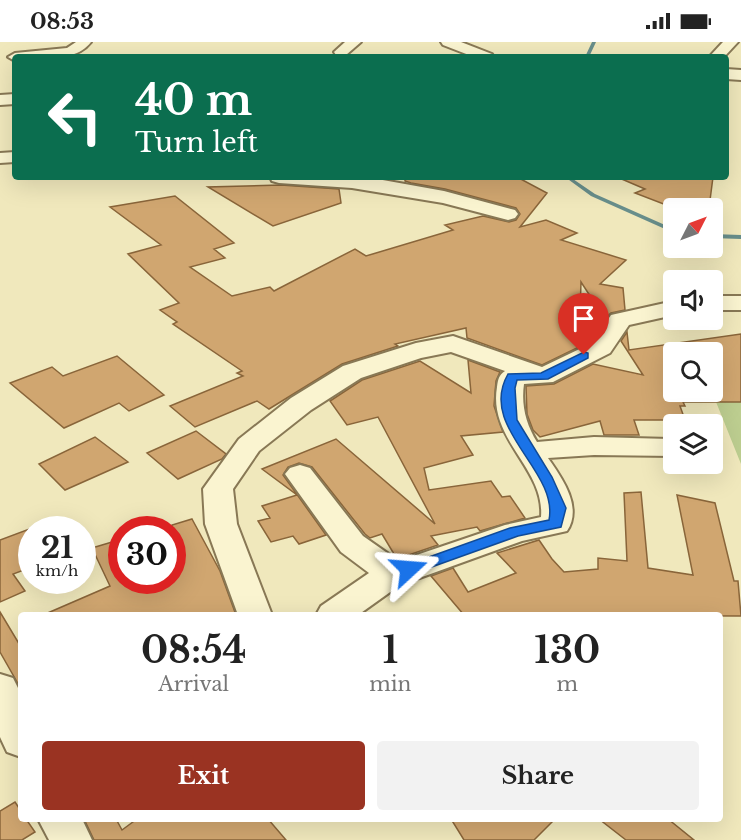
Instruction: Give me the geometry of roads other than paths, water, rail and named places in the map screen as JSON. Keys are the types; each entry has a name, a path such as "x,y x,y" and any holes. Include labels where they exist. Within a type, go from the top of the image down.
{"street":[{"path":"47,54 75,50 84,42"},
{"path":"341,52 354,42"},
{"path":"448,42 479,54"},
{"path":"719,54 731,42"},
{"path":"360,180 508,213"},
{"path":"723,303 741,303"},
{"path":"337,612 388,577 516,531 556,524 559,508 545,477 510,420 508,388 512,377 544,376 601,348 620,320 663,310"},
{"path":"254,612 221,524 218,489 249,445 301,404 352,372 416,351 453,344 544,376"},
{"path":"528,452 594,446 663,448"},
{"path":"300,474 352,544 381,565 388,577"},
{"path":"0,688 18,733"},
{"path":"61,822 71,840"}],"waterway":[{"path":"588,54 594,42"},
{"path":"571,180 593,195 663,226"},
{"path":"723,236 741,237"}]}
